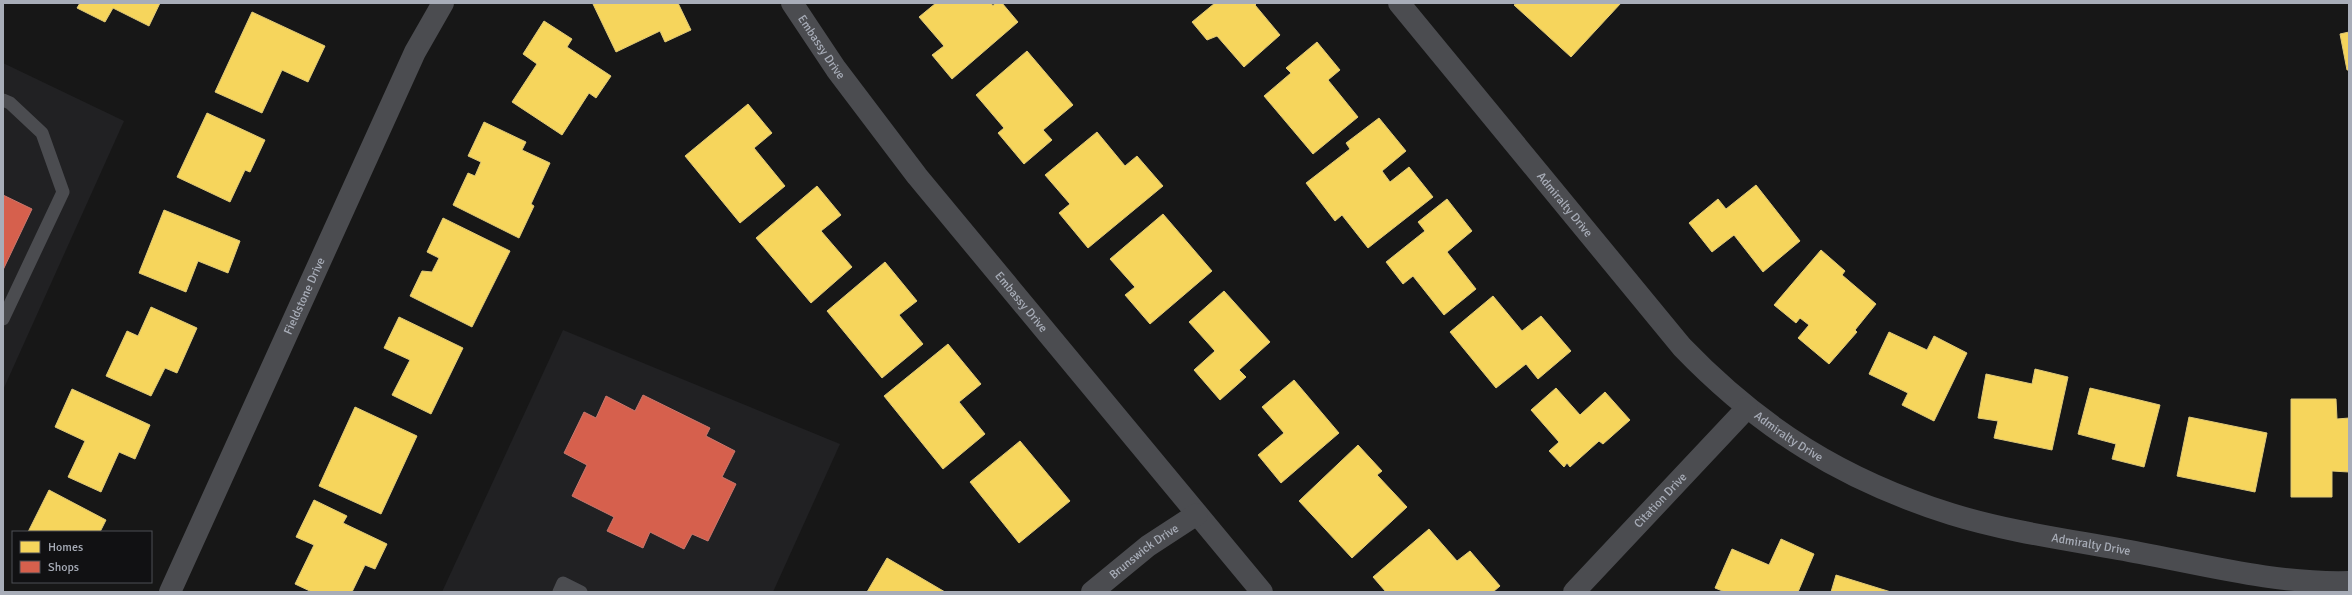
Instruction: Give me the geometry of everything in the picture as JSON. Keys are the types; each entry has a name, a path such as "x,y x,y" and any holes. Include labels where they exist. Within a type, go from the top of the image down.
{"street":[{"name":"Embassy Drive","path":"792,3 836,69 917,176 1262,592"},
{"name":"Admiralty Drive","path":"1398,3 1682,347 1714,379 1747,408 1784,436 1836,467 1894,494 1952,514 1997,525 2264,577 2328,583 2349,582"},
{"name":"Fieldstone Drive","path":"170,592 438,4"},
{"name":"Citation Drive","path":"1574,592 1747,408"},
{"name":"Brunswick Drive","path":"1092,592 1148,546 1197,514"}],"lane":[{"path":"3,100 10,103 42,133 63,192 3,320"},
{"path":"559,592 563,583 581,592"}],"shaded area":[{"path":"3,63 124,121 3,390"},
{"path":"563,330 840,444 773,592 442,592"}],"building: Homes":[{"path":"80,3 160,3 149,26 113,8 105,22 77,8"},
{"path":"678,3 691,30 665,42 660,31 616,52 593,4"},
{"path":"936,3 991,3 993,6 995,3 1002,3 1018,22 952,79 932,55 944,46 919,17"},
{"path":"1215,3 1257,3 1255,5 1280,35 1244,67 1217,36 1207,40 1192,22"},
{"path":"1517,3 1621,3 1571,57 1514,5"},
{"path":"252,12 325,46 308,82 282,70 262,113 215,92"},
{"path":"544,21 572,39 567,47 611,76 596,98 589,93 562,135 512,102 537,64 523,54"},
{"path":"2349,32 2349,70 2347,70 2340,34"},
{"path":"1317,42 1340,70 1328,80 1358,117 1313,154 1264,96 1291,73 1286,68"},
{"path":"1027,51 1073,105 1043,130 1052,140 1024,164 998,133 1004,128 976,95"},
{"path":"748,104 772,133 754,148 785,186 740,223 685,156"},
{"path":"207,113 265,140 250,172 245,170 230,202 177,177"},
{"path":"1379,118 1406,151 1382,171 1390,182 1409,167 1433,197 1368,248 1342,215 1335,221 1306,183 1350,149 1346,143"},
{"path":"484,122 526,142 522,150 550,163 531,204 534,206 519,238 453,205 468,173 475,176 481,162 468,156"},
{"path":"1097,132 1125,166 1137,156 1163,186 1088,248 1059,213 1070,204 1045,175"},
{"path":"1756,185 1800,241 1763,272 1734,235 1712,252 1689,223 1718,199 1726,209"},
{"path":"817,186 841,215 821,231 852,267 811,303 756,238"},
{"path":"1447,199 1472,231 1447,252 1476,289 1444,315 1413,276 1403,284 1386,262 1425,231 1418,222"},
{"path":"164,210 240,241 228,273 198,261 186,292 139,273"},
{"path":"1163,214 1212,271 1150,324 1125,295 1135,287 1110,259"},
{"path":"443,218 510,251 472,327 410,296 422,271 432,272 439,258 427,252"},
{"path":"1821,250 1845,271 1842,275 1876,304 1855,330 1857,332 1829,364 1798,338 1809,325 1800,318 1796,323 1774,305"},
{"path":"885,262 917,301 899,315 923,344 882,378 827,311"},
{"path":"1224,291 1270,342 1239,370 1246,377 1220,400 1194,370 1215,351 1189,322"},
{"path":"1493,296 1522,331 1541,316 1571,351 1538,379 1526,364 1496,388 1450,332"},
{"path":"151,307 197,328 177,373 165,368 151,396 106,376 127,331 138,336"},
{"path":"399,317 463,348 431,414 392,395 410,360 384,348"},
{"path":"1889,332 1927,350 1934,336 1967,353 1934,421 1902,405 1908,393 1869,374"},
{"path":"948,344 981,384 959,402 985,434 943,469 884,396"},
{"path":"2035,369 2068,377 2052,450 1994,438 1998,421 1978,418 1986,374 2032,384"},
{"path":"1294,380 1339,433 1281,483 1258,455 1284,433 1262,407"},
{"path":"1556,388 1580,415 1605,392 1630,420 1603,444 1599,441 1570,467 1567,463 1564,467 1549,451 1559,442 1531,410"},
{"path":"2090,388 2160,405 2144,467 2112,459 2116,444 2078,434"},
{"path":"72,389 150,425 135,459 119,452 101,492 68,477 85,441 55,427"},
{"path":"2291,399 2336,399 2337,419 2349,418 2349,472 2332,471 2332,497 2291,497"},
{"path":"355,407 417,436 381,514 319,486"},
{"path":"2189,417 2267,433 2255,492 2177,476"},
{"path":"1020,441 1070,501 1019,543 970,482"},
{"path":"1358,445 1382,471 1377,475 1407,507 1352,558 1299,501"},
{"path":"49,490 106,520 100,531 28,531"},
{"path":"314,500 347,516 343,523 387,544 375,569 365,565 352,592 312,592 295,584 314,545 296,537"},
{"path":"1429,529 1457,561 1470,551 1500,586 1493,592 1386,592 1373,577"},
{"path":"1781,539 1814,554 1798,592 1725,592 1715,588 1732,549 1769,565"},
{"path":"887,558 945,592 867,592"},
{"path":"1836,575 1891,592 1831,592"}],"building: Shops":[{"path":"3,195 32,209 3,270"},
{"path":"643,395 710,428 706,436 735,451 722,477 736,484 708,541 692,534 684,549 650,532 643,548 607,531 614,517 572,496 587,465 564,453 584,412 596,418 606,396 635,411"}]}
